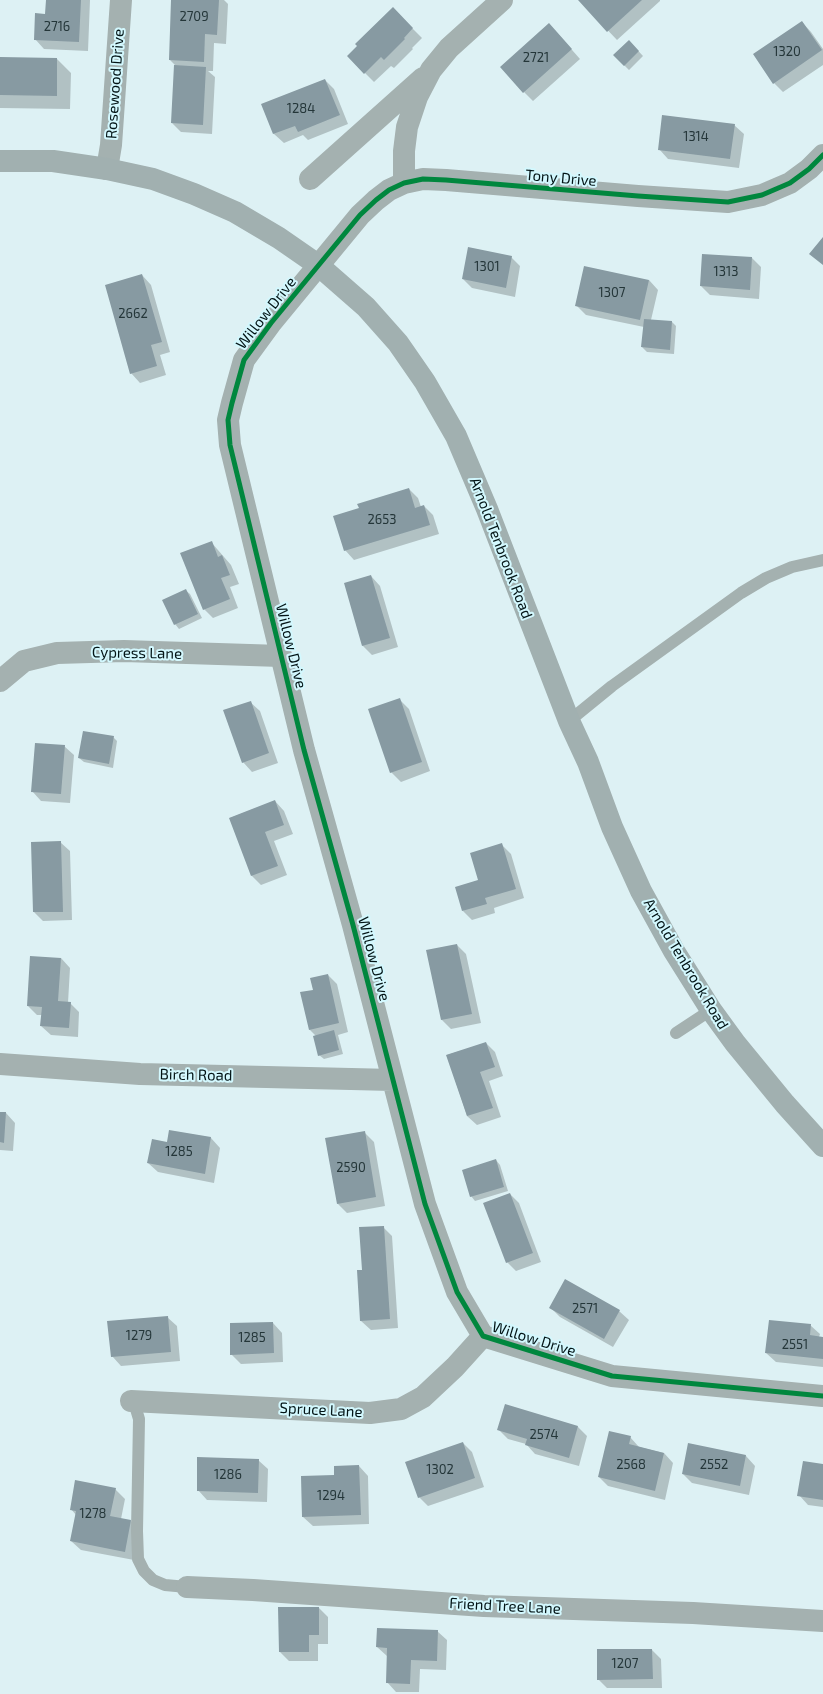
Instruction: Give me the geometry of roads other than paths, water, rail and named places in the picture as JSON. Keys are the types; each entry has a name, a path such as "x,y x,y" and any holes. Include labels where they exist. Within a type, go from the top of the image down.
{"street":[{"name":"Rosewood Drive","path":"107,169 111,145 121,0"},
{"path":"310,179 431,70 449,48 502,0"},
{"path":"404,183 403,159 407,127 417,97 431,70"},
{"name":"Tony Drive","path":"318,265 352,224 376,200 389,190 404,183 423,179 446,180 728,202 762,195 790,182 810,169 823,155"},
{"name":"Arnold Tenbrook Road","path":"0,161 53,161 107,169 153,179 194,194 236,212 279,238 318,265 366,307 398,343 425,382 456,436 487,509 569,721 588,762 612,827 641,891 674,952 712,1010 754,1068 823,1146"},
{"name":"Willow Drive","path":"318,265 271,323 244,360 228,420 230,445 304,750 353,925 425,1204 456,1292 482,1336 612,1376 823,1396"},
{"name":"Cypress Lane","path":"0,681 24,661 57,653 124,651 281,656"},
{"name":"Birch Road","path":"0,1064 140,1074 393,1080"},
{"name":"Spruce Lane","path":"131,1401 370,1413 401,1409 423,1397 455,1367 482,1336"},
{"name":"Friend Tree Lane","path":"188,1587 484,1606 693,1613 823,1621"}],"lane":[{"path":"569,721 612,686 741,593 766,578 792,567 823,560"},
{"path":"676,1033 712,1010"},
{"path":"131,1401 136,1409 139,1419 137,1524 138,1559 144,1571 153,1580 165,1585 188,1587"}]}
